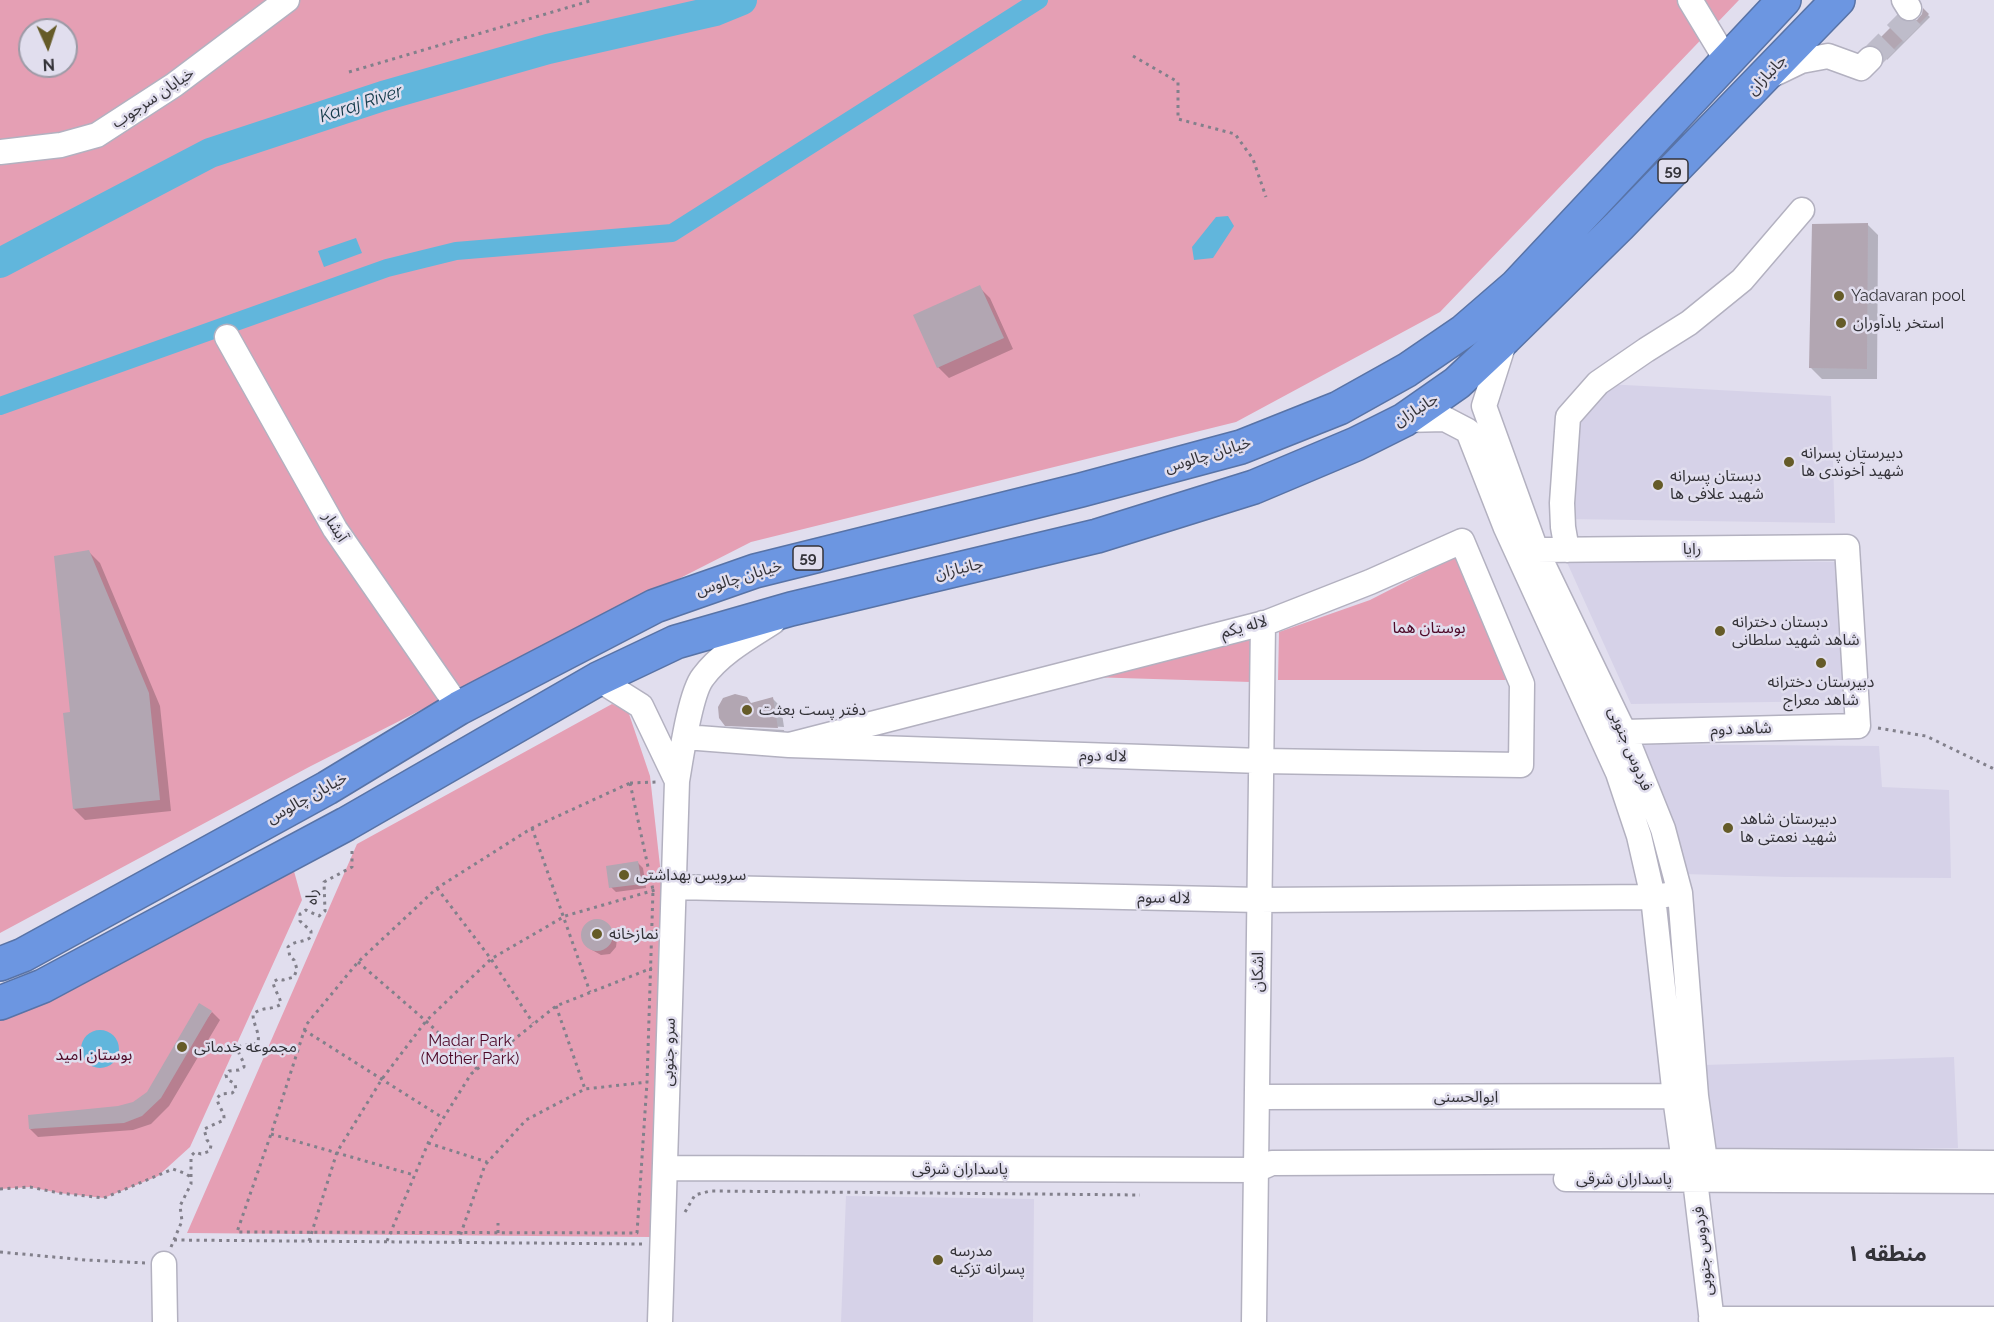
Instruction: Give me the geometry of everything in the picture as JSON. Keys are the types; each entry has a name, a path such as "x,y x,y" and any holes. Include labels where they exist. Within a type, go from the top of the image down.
{"highway":[{"name":"59","path":"1727,61 1784,0"},
{"name":"جانبازان","path":"791,609 1097,536 1254,487 1356,444 1404,420 1457,383 1505,338 1619,226 1838,0"},
{"name":"خیابان چالوس","path":"0,964 23,955 327,788 459,708 655,606 754,571 1081,490 1241,447 1339,408 1407,370 1464,331 1516,286 1727,61"},
{"path":"1081,490 1097,536"},
{"name":"59","path":"0,1003 43,986 240,892 346,824 598,680 676,642 791,609"}],"street":[{"name":"خیابان سرجوب","path":"0,152 61,145 97,135 174,85 287,0"},
{"path":"1690,0 1727,61"},
{"path":"1762,80 1802,61 1828,56 1861,68 1870,59"},
{"path":"1568,550 1563,527 1562,503 1568,417 1598,383 1689,323 1742,280 1802,210"},
{"name":"آبشار","path":"227,337 335,530 459,708"},
{"name":"فردوس جنوبی","path":"1505,338 1484,406 1536,550 1624,732 1663,829 1680,893 1686,1097"},
{"name":"فردوس جنوبی","path":"1404,420 1445,419 1468,431 1506,528 1618,773 1639,836 1653,897 1686,1097 1711,1320"},
{"name":"لاله یکم","path":"789,745 1263,623 1370,582 1462,541 1522,684 1521,765"},
{"name":"رایا","path":"1536,550 1847,548 1858,726"},
{"name":"سرو جنوبی","path":"660,1322 665,1167 658,1082 663,888 685,737 701,678 727,652 791,609"},
{"name":"اشکان","path":"1254,1322 1263,623"},
{"path":"598,680 641,706 677,781"},
{"name":"شاهد دوم","path":"1624,732 1858,726"},
{"name":"لاله دوم","path":"685,737 789,745 1261,761 1521,765"},
{"name":"لاله سوم","path":"663,888 1259,900 1653,897 1680,893"},
{"name":"ابوالحسنی","path":"1257,1097 1686,1097"},
{"name":"پاسداران شرقی","path":"665,1167 1256,1170 1269,1176 1994,1163"},
{"name":"پاسداران شرقی","path":"1695,1168 1994,1181"},
{"path":"164,1264 165,1322"},
{"path":"1711,1320 1994,1319"}],"path":[{"path":"349,72 593,0"},
{"path":"1133,56 1178,82 1178,119 1235,134 1253,159 1266,197"},
{"path":"1858,726 1926,736 1994,769"},
{"path":"237,1232 637,1233 658,1082 663,888 630,783 532,828 437,888 358,962 306,1025 271,1134 237,1232 235,1240 663,1244"},
{"name":"راه","path":"235,1240 174,1240 182,1221 180,1206 191,1184 191,1156 195,1152 201,1154 210,1150 211,1145 204,1129 224,1120 225,1114 218,1103 218,1098 221,1094 232,1093 236,1090 235,1084 227,1079 226,1075 229,1071 244,1067 238,1048 258,1042 259,1035 253,1021 253,1014 260,1009 274,1009 281,1004 273,982 294,977 297,969 294,960 290,957 288,946 292,943 306,941 311,937 311,931 300,921 300,914 306,909 319,916 325,911 324,882 351,867 352,837 346,824"},
{"path":"532,828 590,992"},
{"path":"437,888 491,959 533,1024"},
{"path":"309,1241 337,1152 382,1079 426,1022 491,959 565,916 663,888"},
{"path":"358,962 477,1069"},
{"path":"387,1241 428,1143 471,1074 556,1006 661,966"},
{"path":"556,1006 585,1089"},
{"path":"304,1030 443,1119"},
{"path":"460,1242 461,1233 487,1162 526,1120 585,1089 658,1082"},
{"path":"271,1134 414,1175"},
{"path":"428,1143 487,1162"},
{"path":"0,1189 30,1187 104,1198 173,1169 192,1178"},
{"path":"685,1221 686,1210 696,1195 710,1191 1140,1195"},
{"path":"498,1223 498,1233"},
{"path":"0,1252 164,1264"}],"shaded area":[{"name":"دبستان پسرانه شهید علافی ها","path":"1606,384 1831,396 1835,523 1568,519 1574,419"},
{"name":"دبستان دخترانه شاهد شهید سلطانی","path":"1565,558 1842,562 1842,701 1631,704"},
{"path":"1636,744 1879,746 1882,787 1949,790 1951,878 1684,874"},
{"path":"1954,1057 1958,1148 1711,1153 1704,1065"},
{"name":"مدرسه پسرانه تزکیه","path":"846,1196 1034,1199 1033,1322 841,1322"}],"green space":[{"path":"0,0 1739,0 1440,312 1236,422 751,542 309,767 0,933"},
{"name":"بوستان هما","path":"1456,556 1506,680 1278,680 1279,632 1370,600"},
{"path":"1250,630 1251,682 1056,676"},
{"name":"Madar Park (Mother Park)","path":"612,704 628,711 650,776 662,884 650,1237 187,1233 357,844"},
{"name":"بوستان امید","path":"292,864 302,900 190,1147 158,1176 104,1198 30,1187 0,1189 0,1003"}],"water":[{"path":"1228,216 1234,226 1213,258 1194,260 1192,247 1216,217"},
{"path":"356,238 362,253 324,267 318,251"},
{"path":"100,1030 114,1035 119,1049 114,1063 100,1068 86,1063 81,1049 86,1035"}],"building":[{"path":"1923,8 1929,14 1884,59 1880,49 1873,45 1900,18 1909,22 1917,20"},
{"name":"Yadavaran pool","path":"1868,223 1867,369 1809,368 1812,224"},
{"path":"980,285 1004,338 937,368 913,315"},
{"path":"89,550 149,693 160,800 73,809 63,713 70,712 54,556"},
{"name":"دفتر پست بعثت","path":"735,694 747,697 751,703 773,697 778,728 725,726 719,718 718,707 723,698"},
{"name":"سرویس بهداشتی","path":"638,861 642,884 609,888 606,866"},
{"name":"نمازخانه","path":"597,919 608,924 613,935 608,946 597,951 586,946 581,935 586,924"},
{"name":"مجموعه خدماتی","path":"199,1003 212,1011 161,1098 142,1116 124,1123 29,1129 28,1115 118,1106 133,1102 147,1092"}],"waterway":[{"name":"Karaj River","path":"0,263 210,153 383,96 548,49 715,11 742,0"},
{"path":"0,406 387,268 456,251 672,233 1039,0"}],"tunnel":[{"path":"1870,59 1914,15 1909,8"}],"place":[{"name":"Yadavaran pool","path":"1839,296"},
{"name":"استخر یادآوران","path":"1841,323"},
{"name":"دبیرستان پسرانه شهید آخوندی ها","path":"1789,462"},
{"name":"دبستان پسرانه شهید علافی ها","path":"1658,485"},
{"name":"دبستان دخترانه شاهد شهید سلطانی","path":"1720,631"},
{"name":"دبیرستان دخترانه شاهد معراج","path":"1821,663"},
{"name":"دفتر پست بعثت","path":"747,710"},
{"name":"دبیرستان شاهد شهید نعمتی ها","path":"1728,828"},
{"name":"سرویس بهداشتی","path":"624,875"},
{"name":"نمازخانه","path":"597,934"},
{"name":"مجموعه خدماتی","path":"182,1047"},
{"name":"مدرسه پسرانه تزکیه","path":"938,1260"}],"district":[{"name":"منطقه ۱","path":"1887,1254"}]}
